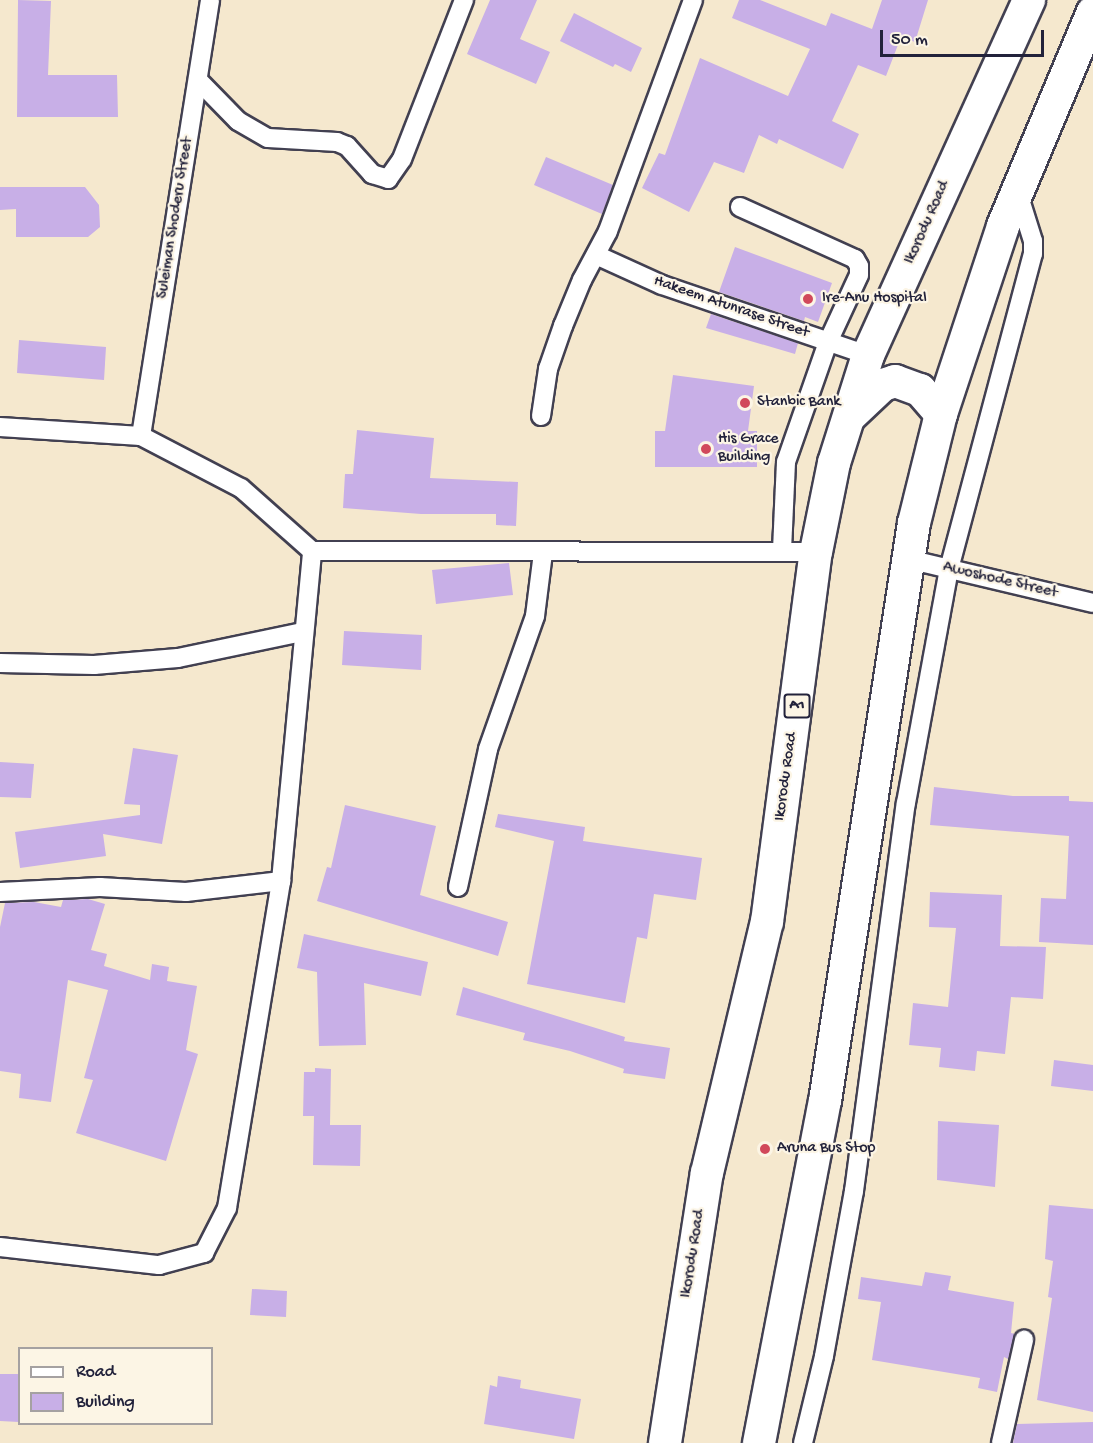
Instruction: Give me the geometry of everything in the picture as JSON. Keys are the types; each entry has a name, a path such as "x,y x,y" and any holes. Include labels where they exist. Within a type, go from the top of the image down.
{"highway":[{"name":"Ikorodu Road","path":"665,1443 707,1173 767,922 816,552 834,463 868,355 1029,0"},
{"path":"759,1443 825,1101 908,559 941,414 1017,189 1093,12"},
{"path":"848,418 883,385 895,381 920,390 941,414"}],"street":[{"name":"Suleiman Shoderu Street","path":"141,436 210,0"},
{"path":"198,81 238,122 268,138 337,142 346,146 372,174 388,179 402,159 464,0"},
{"path":"541,416 548,369 582,280 608,231 693,0"},
{"path":"803,1443 824,1356 854,1191 906,803 949,568 1033,254 1033,242 1017,189"},
{"path":"740,207 855,259 859,275 828,342 786,462 782,549"},
{"name":"Hakeem Atunrase Street","path":"596,255 662,285 868,355"},
{"path":"0,428 141,436 241,488 312,551 543,553 782,549 816,552"},
{"path":"0,1247 159,1265 204,1254 226,1208 281,881 302,632 312,551"},
{"path":"458,887 488,749 535,616 543,553"},
{"name":"Awoshode Street","path":"908,559 1093,603"},
{"path":"0,663 94,665 178,658 302,632"},
{"path":"0,892 100,887 186,892 281,881"},
{"path":"1000,1443 1024,1340"}],"building":[{"path":"18,0 51,1 48,75 117,75 118,117 17,117"},
{"path":"490,0 537,0 520,39 550,52 536,84 467,54"},
{"path":"739,0 760,0 826,26 831,13 872,29 882,0 928,0 915,42 901,37 886,76 858,65 832,121 859,134 843,169 779,139 777,144 759,135 744,173 714,162 689,212 642,188 659,153 665,155 700,58 788,96 810,49 732,18"},
{"path":"574,13 642,48 631,72 615,64 613,67 560,41"},
{"path":"546,157 613,185 602,214 534,185"},
{"path":"0,187 85,187 99,205 100,227 88,237 16,237 16,209 0,210"},
{"path":"735,247 832,283 818,322 805,317 804,321 719,292"},
{"path":"711,314 798,343 795,354 706,328"},
{"path":"19,340 106,347 104,380 17,373"},
{"path":"673,375 754,386 748,431 757,431 757,467 655,467 655,431 665,431"},
{"path":"357,430 434,438 430,478 518,482 516,526 496,525 496,514 421,514 343,508 345,474 353,474"},
{"path":"509,563 513,595 436,604 432,570"},
{"path":"344,631 422,635 421,670 342,665"},
{"path":"133,748 178,755 162,844 103,834 106,856 20,868 15,832 140,815 140,805 124,804"},
{"path":"0,762 34,764 31,798 0,797"},
{"path":"934,787 1013,796 1069,796 1069,801 1093,802 1093,945 1039,942 1041,898 1066,899 1069,836 930,825"},
{"path":"345,805 436,826 420,895 508,922 498,956 317,901 327,867 331,868"},
{"path":"498,814 585,827 583,841 702,858 696,900 654,894 647,939 637,937 625,1003 527,984 554,841 495,827"},
{"path":"930,892 1002,895 1000,946 1046,947 1043,999 1011,997 1005,1054 977,1051 975,1071 939,1067 941,1048 909,1045 913,1003 948,1007 956,928 929,927"},
{"path":"88,899 105,904 91,950 107,954 104,966 150,980 152,964 169,967 167,981 197,986 186,1050 198,1054 166,1161 76,1133 93,1080 84,1078 108,990 68,980 51,1102 19,1098 21,1074 0,1071 0,927 5,903 34,902 61,907 63,900"},
{"path":"304,934 428,962 421,996 364,983 366,1045 319,1046 317,972 297,968"},
{"path":"463,987 625,1037 624,1041 670,1048 665,1079 623,1073 624,1069 570,1051 523,1040 525,1033 456,1015"},
{"path":"1054,1060 1093,1065 1093,1091 1051,1086"},
{"path":"315,1068 331,1069 330,1125 361,1125 360,1166 313,1165 314,1116 303,1116 304,1072 315,1072"},
{"path":"938,1121 999,1125 995,1187 937,1180"},
{"path":"1049,1205 1093,1209 1093,1412 1037,1400 1052,1298 1048,1297 1053,1261 1045,1259"},
{"path":"925,1272 951,1276 948,1290 1014,1302 1011,1333 1015,1334 1008,1359 1004,1357 997,1392 978,1388 980,1378 872,1360 881,1302 858,1299 861,1277 922,1286"},
{"path":"252,1289 287,1291 286,1317 250,1315"},
{"path":"0,1374 18,1374 18,1422 0,1421"},
{"path":"498,1376 521,1380 520,1388 581,1399 574,1439 484,1424 490,1385 497,1387"},
{"path":"1093,1422 1093,1443 1013,1443 1017,1424"}],"place":[{"name":"Ire-Anu Hospital","path":"808,299"},
{"name":"Stanbic Bank","path":"745,403"},
{"name":"His Grace Building","path":"706,449"},
{"name":"Aruna Bus Stop","path":"765,1149"}]}
